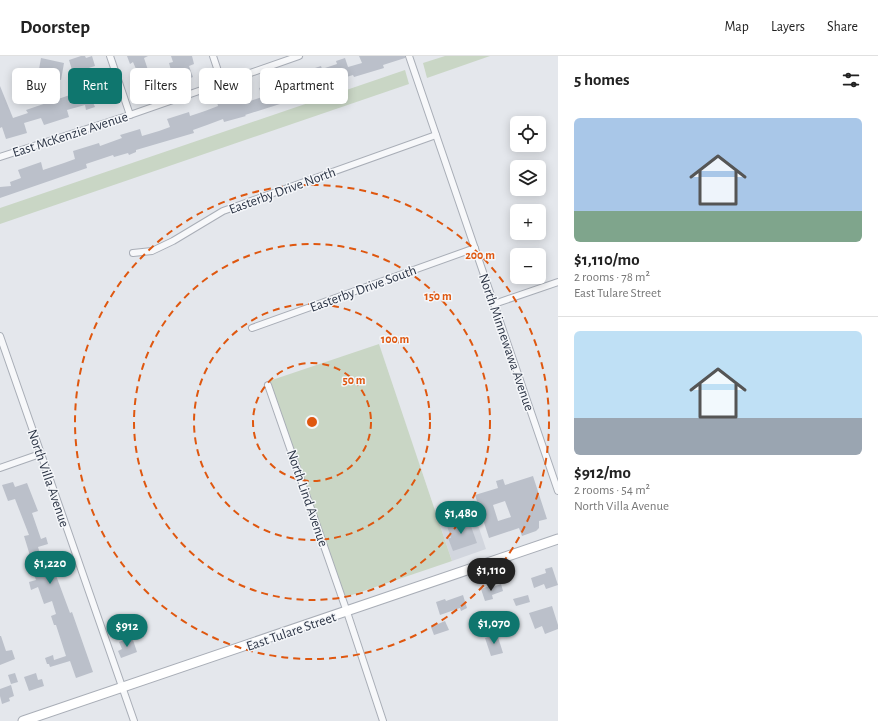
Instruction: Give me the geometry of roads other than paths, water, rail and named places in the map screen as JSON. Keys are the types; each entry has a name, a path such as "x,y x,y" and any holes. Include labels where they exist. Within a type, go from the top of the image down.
{"main road":[{"name":"East Tulare Street","path":"23,721 558,539"}],"street":[{"path":"110,56 130,115"},
{"path":"212,56 216,68"},
{"name":"East McKenzie Avenue","path":"252,73 300,56"},
{"name":"North Minnewawa Avenue","path":"410,56 558,491"},
{"name":"East McKenzie Avenue","path":"0,157 199,91"},
{"name":"Easterby Drive North","path":"132,253 152,250 173,241 223,210 436,135"},
{"name":"Easterby Drive South","path":"252,328 475,248"},
{"path":"494,304 558,282"},
{"name":"North Villa Avenue","path":"0,336 134,721"},
{"name":"North Lind Avenue","path":"268,385 384,721"},
{"path":"0,468 40,454"}]}
